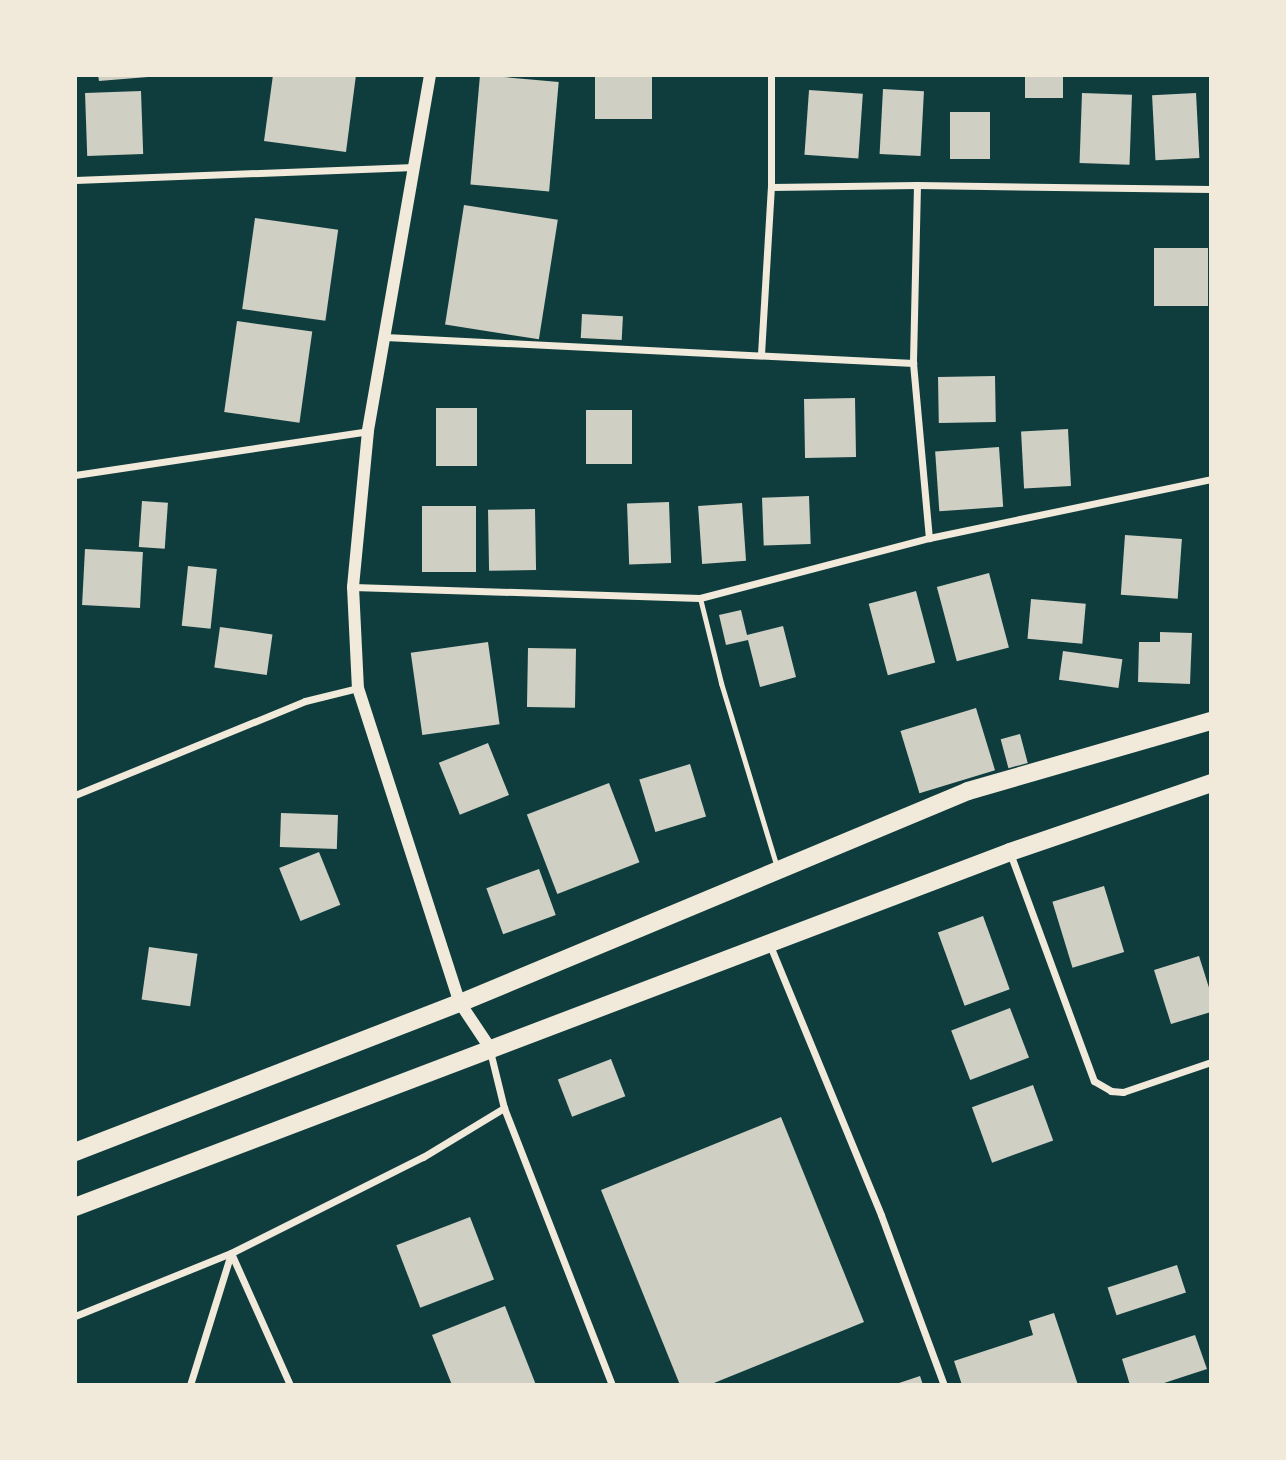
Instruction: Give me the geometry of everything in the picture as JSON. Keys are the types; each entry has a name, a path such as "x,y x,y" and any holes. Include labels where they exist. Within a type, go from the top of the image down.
{"main road":[{"path":"75,1152 460,1003 968,791 1211,721"},
{"path":"75,1207 1010,852 1211,783"}],"street":[{"path":"430,75 368,431 352,587 358,688 460,1003 490,1048 504,1108 612,1385"},
{"path":"761,354 771,187 771,75"},
{"path":"75,180 414,167"},
{"path":"771,187 917,185 1211,189"},
{"path":"917,185 913,363 929,538"},
{"path":"384,337 913,363"},
{"path":"75,475 368,431"},
{"path":"352,587 699,598 929,538 1211,479"},
{"path":"75,795 305,701 358,688"},
{"path":"1010,852 1094,1081 1111,1091 1123,1092 1211,1062"},
{"path":"769,943 881,1215 944,1385"},
{"path":"75,1316 231,1253 423,1157 504,1108"},
{"path":"190,1385 231,1253"},
{"path":"231,1253 290,1385"}],"lane":[{"path":"699,598 721,683 778,870"}],"building":[{"path":"98,75 148,75 148,77 99,81"},
{"path":"273,75 356,75 346,152 264,141"},
{"path":"480,75 559,82 549,191 470,185"},
{"path":"595,75 652,75 652,119 595,119"},
{"path":"1025,75 1063,75 1063,98 1025,98"},
{"path":"883,89 924,91 921,156 880,154"},
{"path":"809,90 863,94 858,159 804,155"},
{"path":"141,91 143,154 87,156 85,93"},
{"path":"1082,93 1132,95 1130,165 1080,163"},
{"path":"1196,93 1199,158 1155,160 1152,95"},
{"path":"950,112 990,112 990,159 950,159"},
{"path":"464,205 558,220 539,339 445,325"},
{"path":"255,218 338,230 325,321 242,309"},
{"path":"1154,248 1208,248 1208,306 1154,306"},
{"path":"582,314 623,316 622,340 581,338"},
{"path":"237,321 312,332 299,423 224,412"},
{"path":"995,376 996,422 939,423 938,377"},
{"path":"855,398 856,457 805,458 804,399"},
{"path":"436,408 477,408 477,466 436,466"},
{"path":"586,410 632,410 632,464 586,464"},
{"path":"1068,429 1071,486 1024,488 1021,431"},
{"path":"999,447 1003,507 939,511 935,451"},
{"path":"809,496 811,544 764,546 762,498"},
{"path":"142,501 168,503 165,549 139,547"},
{"path":"669,502 671,563 629,564 627,503"},
{"path":"742,503 746,561 702,564 698,506"},
{"path":"422,506 476,506 476,572 422,572"},
{"path":"535,509 536,570 489,571 488,510"},
{"path":"1125,535 1182,539 1178,599 1121,595"},
{"path":"85,549 143,552 140,608 82,605"},
{"path":"188,566 217,569 211,629 182,626"},
{"path":"989,573 1009,647 957,661 937,587"},
{"path":"916,591 935,662 888,675 869,604"},
{"path":"1031,599 1086,604 1082,644 1028,639"},
{"path":"741,610 747,635 783,626 796,677 760,687 748,640 726,645 719,615"},
{"path":"220,627 272,634 267,675 214,668"},
{"path":"1160,632 1192,633 1190,684 1138,682 1139,642 1160,642"},
{"path":"488,642 500,724 422,735 411,653"},
{"path":"528,648 576,649 575,708 527,707"},
{"path":"1063,651 1122,659 1118,688 1059,680"},
{"path":"976,708 995,770 919,793 900,731"},
{"path":"1020,734 1028,763 1008,768 1001,739"},
{"path":"488,743 509,795 460,815 439,763"},
{"path":"690,764 706,817 655,832 639,779"},
{"path":"609,783 639,862 557,894 527,815"},
{"path":"281,813 338,815 337,849 280,847"},
{"path":"319,852 340,905 300,921 279,868"},
{"path":"539,869 556,915 503,934 486,888"},
{"path":"1104,886 1124,952 1073,968 1052,902"},
{"path":"983,916 1010,989 965,1006 938,932"},
{"path":"149,947 198,954 190,1006 142,999"},
{"path":"1199,956 1211,994 1211,1012 1171,1024 1154,970"},
{"path":"1010,1008 1029,1057 970,1080 951,1031"},
{"path":"611,1059 625,1096 572,1117 558,1079"},
{"path":"1033,1085 1053,1140 992,1163 972,1107"},
{"path":"781,1117 864,1322 709,1385 680,1385 601,1190"},
{"path":"470,1217 494,1280 420,1308 396,1245"},
{"path":"1177,1265 1186,1293 1117,1315 1108,1288"},
{"path":"505,1306 536,1385 452,1385 432,1335"},
{"path":"1054,1313 1078,1385 962,1385 954,1361 1033,1335 1029,1321"},
{"path":"1195,1335 1207,1369 1158,1385 1130,1385 1122,1359"},
{"path":"920,1376 923,1385 896,1385 896,1384"}]}
